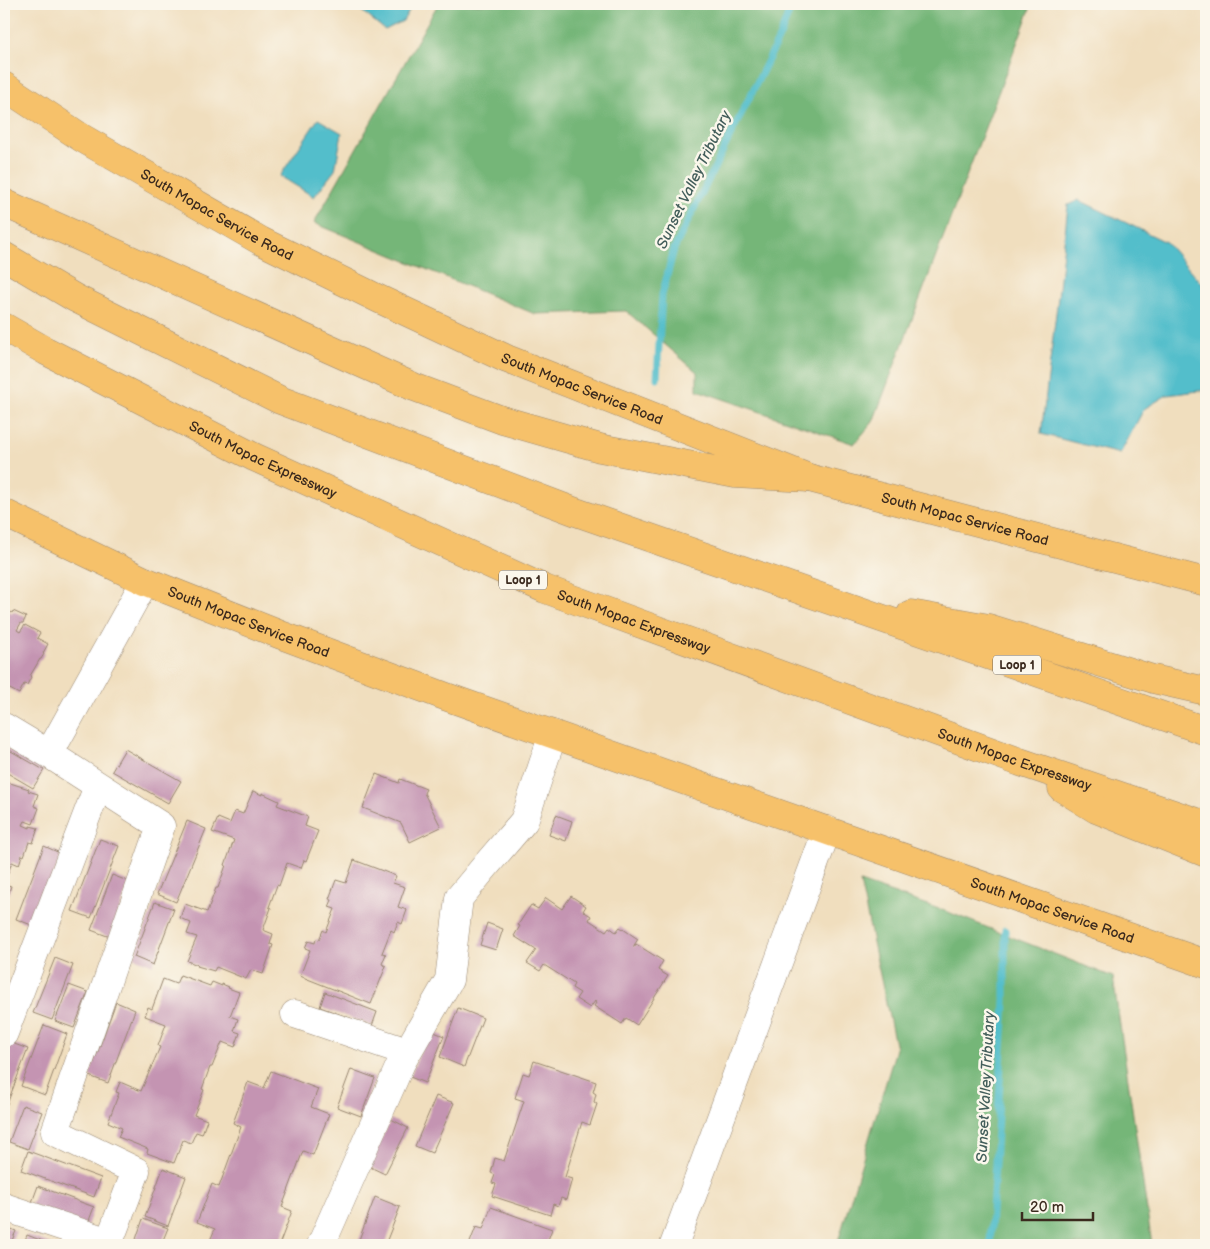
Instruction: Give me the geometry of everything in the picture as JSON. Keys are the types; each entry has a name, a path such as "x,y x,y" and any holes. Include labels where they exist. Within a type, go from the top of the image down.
{"main road":[{"name":"South Mopac Service Road","path":"4,86 82,138 261,241 378,299 508,359 809,478 1206,582"},
{"path":"4,202 414,387 502,420 600,448 735,474 809,478"},
{"name":"Loop 1","path":"4,256 75,298 280,400 576,512 1206,731"},
{"name":"South Mopac Expressway","path":"4,327 254,458 545,589 1020,762 1206,825"},
{"name":"South Mopac Service Road","path":"4,513 145,581 280,635 447,697 1206,964"},
{"path":"828,599 989,628 1152,680 1206,691"},
{"path":"1020,762 1096,809 1206,853"}],"lane":[{"path":"50,754 145,581"},
{"path":"4,727 50,754 161,826 55,1132 136,1172 109,1242 4,1207"},
{"path":"322,1245 401,1062 449,980 459,898 524,821 553,734"},
{"path":"4,1033 98,786"},
{"path":"674,1245 827,830"},
{"path":"295,1014 407,1052"}],"green space":[{"path":"438,4 1032,4 873,422 854,444 697,390 697,372 626,311 535,314 314,223"},
{"path":"860,882 948,912 1113,977 1152,1245 837,1245 896,1049"}],"water":[{"path":"358,4 413,4 403,21 385,30 358,8"},
{"path":"318,119 342,133 335,170 314,197 280,176"},
{"path":"1079,200 1166,242 1206,289 1206,390 1167,395 1144,409 1120,454 1041,434 1068,205"}],"building":[{"path":"4,608 12,613 13,611 26,617 17,630 20,632 25,625 40,633 37,638 48,644 27,685 24,684 19,694 8,688 6,692 4,690"},
{"path":"4,747 44,770 33,788 4,771"},
{"path":"125,749 181,781 168,803 112,771"},
{"path":"376,774 399,783 400,779 426,789 424,793 441,827 410,842 401,823 363,808"},
{"path":"4,781 38,794 34,806 39,808 33,824 25,821 23,825 30,828 30,826 38,828 33,843 29,842 19,865 12,862 4,884"},
{"path":"253,791 279,801 277,805 308,817 305,826 318,831 306,861 304,860 301,868 287,863 269,907 271,908 263,930 273,934 270,944 273,945 263,974 251,970 246,979 216,967 214,971 187,961 197,937 187,934 191,923 180,918 185,904 207,912 216,888 218,888 234,840 212,832 218,818 230,823 235,811 243,814"},
{"path":"556,815 572,821 566,841 549,835"},
{"path":"187,821 206,829 176,902 157,894"},
{"path":"100,839 119,846 91,918 72,911"},
{"path":"44,846 62,854 34,926 16,919"},
{"path":"354,860 396,876 393,883 405,887 398,907 407,910 402,924 398,922 394,932 391,930 382,953 386,954 382,964 386,966 371,1004 300,976 310,950 305,948 308,941 315,943 316,939 319,940 323,930 326,932 335,909 329,907 332,900 329,899 336,880 346,883"},
{"path":"112,875 130,882 110,937 91,930"},
{"path":"4,884 11,886 4,908"},
{"path":"571,896 586,906 583,911 591,916 589,920 606,931 609,927 616,932 620,927 638,939 633,947 636,944 663,961 658,970 668,976 637,1025 626,1018 622,1024 594,1006 595,1001 590,1008 576,999 580,993 572,988 574,984 544,965 540,971 527,963 536,950 514,936 520,926 518,925 531,905 538,909 546,898 562,909"},
{"path":"155,902 174,909 153,965 134,957"},
{"path":"487,923 503,929 496,950 480,945"},
{"path":"55,958 73,965 52,1020 33,1013"},
{"path":"180,975 210,986 212,982 222,986 222,984 239,992 230,1016 238,1019 234,1031 240,1033 235,1047 222,1042 212,1067 210,1067 202,1089 204,1090 194,1115 207,1120 202,1134 196,1132 191,1143 183,1140 174,1163 147,1153 148,1149 118,1137 122,1128 108,1122 119,1093 116,1092 120,1082 141,1091 160,1047 158,1046 166,1024 145,1016 148,1007 152,1009 163,979 176,984"},
{"path":"69,985 88,992 74,1028 55,1021"},
{"path":"325,992 377,1012 372,1026 320,1007"},
{"path":"116,1002 135,1010 108,1083 89,1076"},
{"path":"458,1008 483,1018 464,1067 440,1057"},
{"path":"44,1025 67,1034 45,1095 21,1086"},
{"path":"429,1030 444,1036 425,1083 410,1077"},
{"path":"9,1042 28,1049 7,1104 4,1103 4,1057"},
{"path":"534,1061 596,1082 593,1092 596,1094 594,1102 597,1104 590,1125 582,1122 565,1177 572,1179 566,1200 561,1198 558,1206 553,1204 550,1215 492,1196 496,1184 492,1183 495,1175 491,1173 495,1158 504,1161 524,1101 515,1098 523,1073 529,1075"},
{"path":"351,1069 375,1078 361,1116 337,1107"},
{"path":"271,1071 318,1089 311,1107 329,1114 313,1155 303,1151 282,1207 292,1211 279,1245 208,1245 215,1229 197,1222 212,1184 219,1187 241,1127 233,1123 248,1082 264,1088"},
{"path":"436,1096 454,1103 432,1153 415,1146"},
{"path":"23,1105 42,1112 28,1149 9,1142"},
{"path":"391,1119 408,1128 385,1174 368,1166"},
{"path":"28,1151 101,1178 94,1197 21,1170"},
{"path":"163,1168 186,1177 168,1226 145,1217"},
{"path":"38,1186 94,1207 87,1226 31,1205"},
{"path":"375,1197 400,1207 385,1245 357,1245"},
{"path":"491,1207 552,1229 546,1245 469,1245 476,1227 483,1229"},
{"path":"143,1219 168,1228 161,1245 134,1245"},
{"path":"4,1226 16,1231 10,1245 4,1245"},
{"path":"27,1235 53,1245 23,1245"}],"waterway":[{"name":"Sunset Valley Tributary","path":"657,378 662,295 674,249 780,36 792,4"},
{"name":"Sunset Valley Tributary","path":"990,1245 1005,1001 1005,930"}]}
